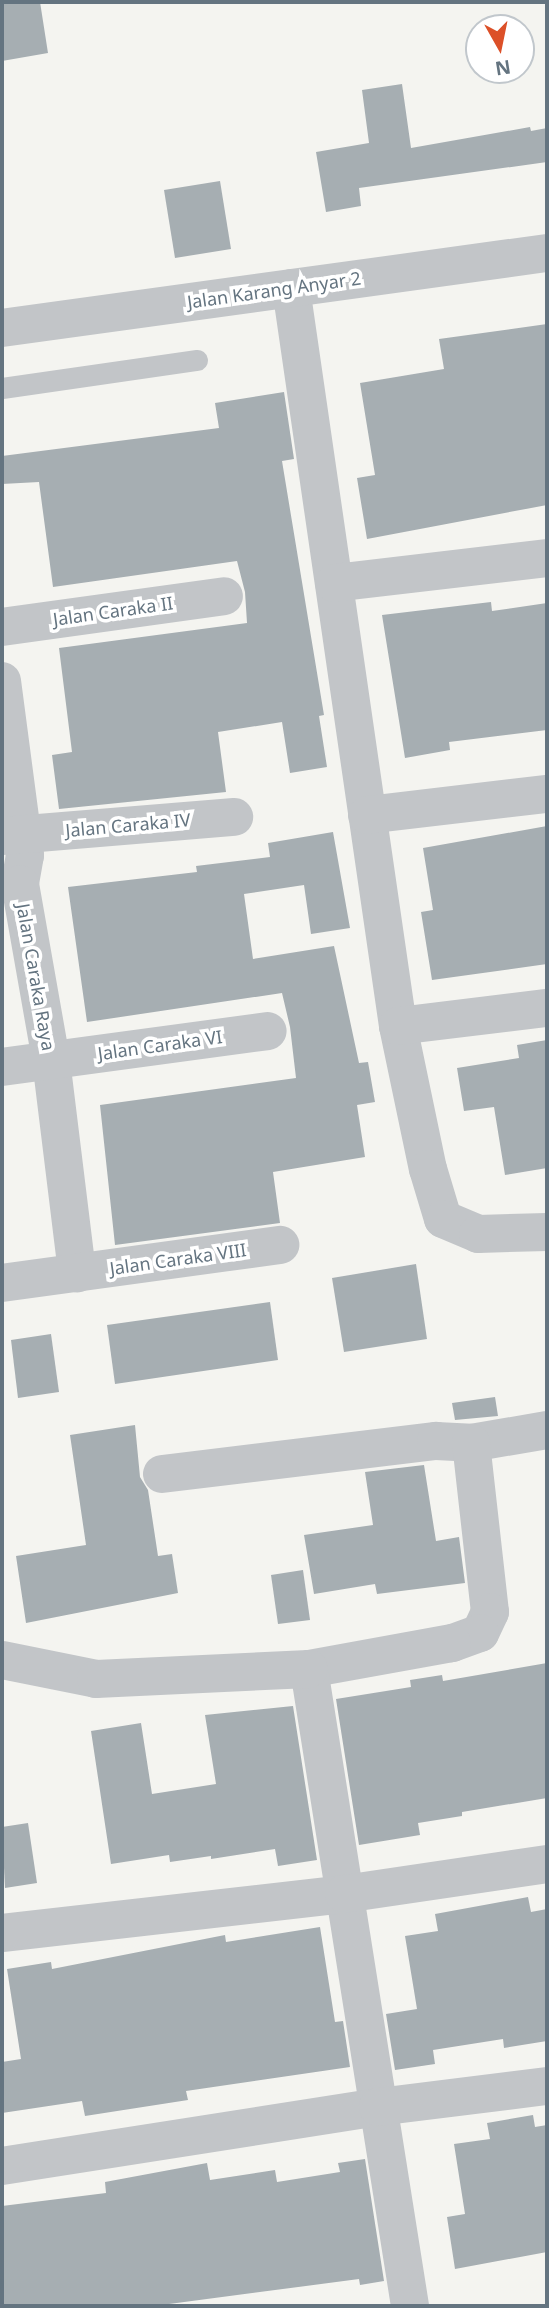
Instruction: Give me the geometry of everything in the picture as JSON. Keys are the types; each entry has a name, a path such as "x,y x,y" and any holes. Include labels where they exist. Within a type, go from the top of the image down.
{"street":[{"name":"Jalan Karang Anyar 2","path":"2,328 547,253"},
{"path":"291,288 398,1026 428,1169 443,1219 478,1234 547,1233"},
{"path":"334,583 547,558"},
{"name":"Jalan Caraka II","path":"2,627 224,596"},
{"name":"Jalan Caraka Raya","path":"2,681 9,837 25,855 20,884 51,1060 77,1273"},
{"path":"367,815 547,794"},
{"name":"Jalan Caraka IV","path":"9,837 234,817"},
{"path":"398,1026 547,1008"},
{"name":"Jalan Caraka VI","path":"2,1067 268,1031"},
{"name":"Jalan Caraka VIII","path":"2,1283 279,1245"},
{"path":"162,1474 436,1441 471,1443 547,1430"},
{"path":"2,1660 96,1679 309,1669 452,1643 480,1633 491,1612 471,1443"},
{"path":"309,1669 410,2306"},
{"path":"2,1933 344,1894 547,1864"},
{"path":"2,2166 378,2107 547,2086"}],"lane":[{"path":"2,388 197,360"}],"building":[{"path":"2,2 40,2 48,53 2,61"},
{"path":"402,84 411,148 530,127 531,131 547,128 547,162 359,188 361,206 326,212 316,152 369,143 362,90"},
{"path":"220,181 231,249 175,258 164,190"},
{"path":"547,324 547,505 367,539 357,478 375,475 360,383 444,369 439,339"},
{"path":"284,392 294,459 282,461 324,715 319,716 327,767 290,773 282,722 218,732 226,792 59,809 52,755 72,752 59,648 247,623 245,592 237,561 53,587 39,482 2,484 2,456 219,428 215,403"},
{"path":"491,602 492,611 547,603 547,730 449,742 450,750 405,758 382,615"},
{"path":"547,826 547,964 432,980 421,912 433,910 423,848"},
{"path":"333,832 350,928 311,934 304,885 244,894 253,959 334,946 359,1063 368,1062 375,1102 357,1105 365,1157 273,1172 280,1223 115,1245 100,1105 296,1078 290,1027 282,993 87,1022 68,887 197,872 196,866 270,857 268,843"},
{"path":"547,1040 547,1168 505,1175 494,1107 464,1111 457,1068 519,1058 517,1045"},
{"path":"416,1264 427,1339 344,1352 332,1278"},
{"path":"270,1302 278,1360 115,1384 107,1325"},
{"path":"51,1334 59,1392 18,1398 11,1340"},
{"path":"495,1397 498,1416 455,1420 452,1403"},
{"path":"135,1425 140,1477 148,1490 158,1556 172,1554 178,1593 26,1623 16,1556 86,1545 70,1435"},
{"path":"424,1465 436,1541 459,1537 465,1583 377,1594 375,1584 314,1594 304,1535 373,1525 365,1472"},
{"path":"303,1570 310,1620 278,1624 271,1575"},
{"path":"547,1663 547,1798 462,1812 462,1816 418,1823 420,1835 359,1845 336,1699 411,1687 410,1680 442,1675 443,1681"},
{"path":"293,1706 317,1860 278,1866 275,1849 211,1859 211,1856 170,1862 169,1855 111,1864 91,1731 141,1723 152,1794 216,1784 205,1715"},
{"path":"28,1823 37,1883 5,1888 2,1827"},
{"path":"528,1897 531,1912 547,1909 547,2041 504,2048 503,2039 433,2050 435,2064 395,2070 386,2014 417,2009 405,1936 438,1931 435,1914"},
{"path":"320,1927 335,2022 343,2021 350,2067 186,2091 188,2100 85,2116 82,2101 2,2113 2,2062 21,2059 7,1969 51,1962 52,1969 225,1935 226,1942"},
{"path":"533,2115 535,2127 547,2125 547,2252 455,2269 447,2217 465,2214 454,2144 490,2139 487,2123"},
{"path":"365,2159 384,2281 360,2285 359,2279 154,2306 2,2306 2,2206 106,2193 105,2182 207,2163 210,2180 275,2170 277,2182 340,2172 338,2163"}]}
